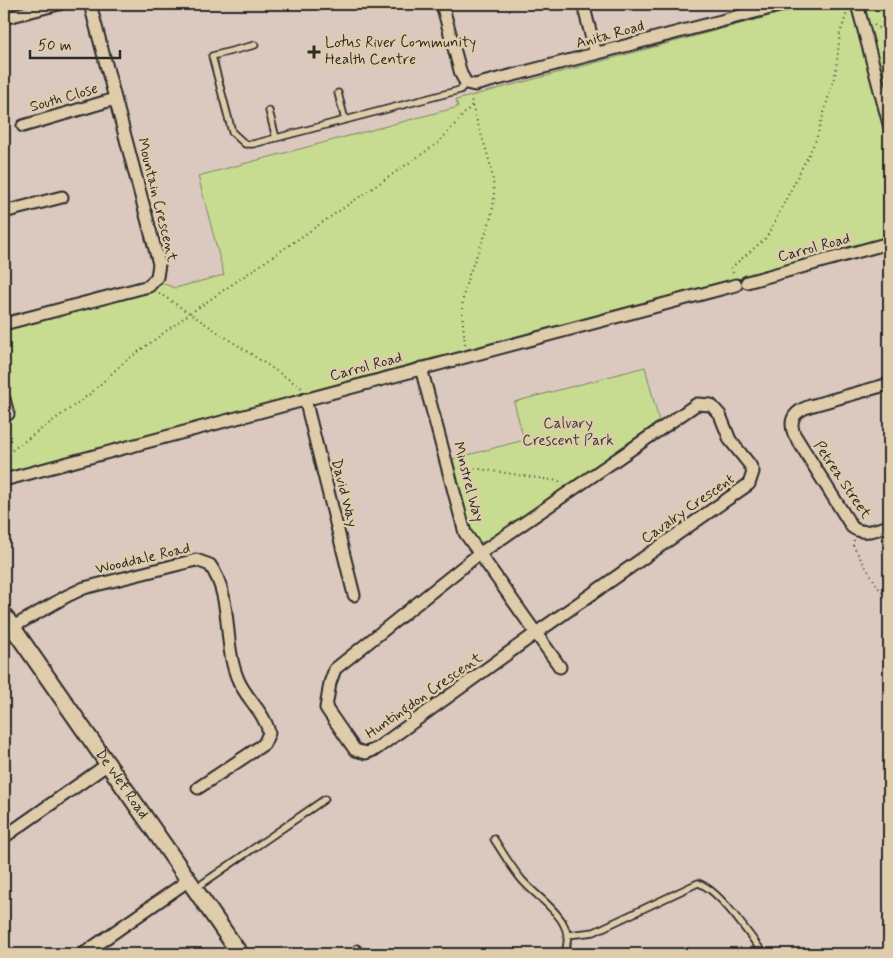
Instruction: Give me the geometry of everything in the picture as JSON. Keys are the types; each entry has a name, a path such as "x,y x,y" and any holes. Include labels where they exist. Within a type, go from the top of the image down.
{"street":[{"path":"4,18 59,4"},
{"name":"Mountain Crescent","path":"90,4 159,264 156,277 149,286"},
{"path":"442,4 462,74 468,84"},
{"path":"583,4 596,54"},
{"name":"Anita Road","path":"468,84 481,84 786,4"},
{"path":"853,6 889,124"},
{"name":"South Close","path":"23,126 115,99"},
{"path":"4,212 62,197"},
{"name":"Carrol Road","path":"4,480 889,243"},
{"path":"4,324 149,286"},
{"name":"Minstrel Way","path":"420,368 466,533 560,668"},
{"name":"Petrea Street","path":"889,384 798,410 793,416 792,428 855,530 866,532 889,526"},
{"name":"David Way","path":"305,398 354,595"},
{"path":"4,399 8,414"},
{"name":"Cavalry Crescent","path":"479,554 692,406 697,404 711,405 720,415 730,440 750,465 753,472 749,484 536,633"},
{"name":"Huntingdon Crescent","path":"479,554 336,669 325,703 332,718 355,750 370,752 536,633"},
{"name":"Wooddale Road","path":"7,625 84,588 196,560 204,561 210,565 218,581 232,665 247,697 267,726 269,734 267,741 198,788"},
{"name":"De Wet Road","path":"7,625 108,764 240,954"},
{"path":"4,837 108,764"},
{"path":"83,954 192,885"}],"lane":[{"path":"255,45 212,56 235,137 245,144 253,144 460,90 468,84"},
{"path":"338,94 345,120"},
{"path":"269,112 276,138"},
{"path":"192,885 325,799"},
{"path":"494,839 517,873 560,917 568,935 564,954"},
{"path":"568,935 594,932 698,883 711,889 720,898 764,954"},
{"path":"357,948 362,954"}],"path":[{"path":"741,283 731,268 767,237 816,140 836,71 840,33 853,6"},
{"path":"466,356 463,299 472,266 492,212 494,191 490,167 472,105 468,84"},
{"path":"4,456 90,394 123,364 189,314 438,143 472,105"},
{"path":"149,286 189,314 302,386 305,398"},
{"path":"455,466 571,483"},
{"path":"855,530 853,546 889,605"}],"green space":[{"path":"815,4 849,4 855,13 889,143 889,236 743,276 736,281 446,359 437,357 4,474 4,418 13,415 4,381 4,330 159,282 175,288 224,275 198,176 458,107 456,100"},
{"path":"863,4 889,4 889,103"},
{"name":"Calvary Crescent Park","path":"645,367 659,421 490,540 486,542 479,541 473,532 466,512 453,459 524,440 514,402"}],"place":[{"name":"Lotus River Community Health Centre","path":"314,52"}]}
